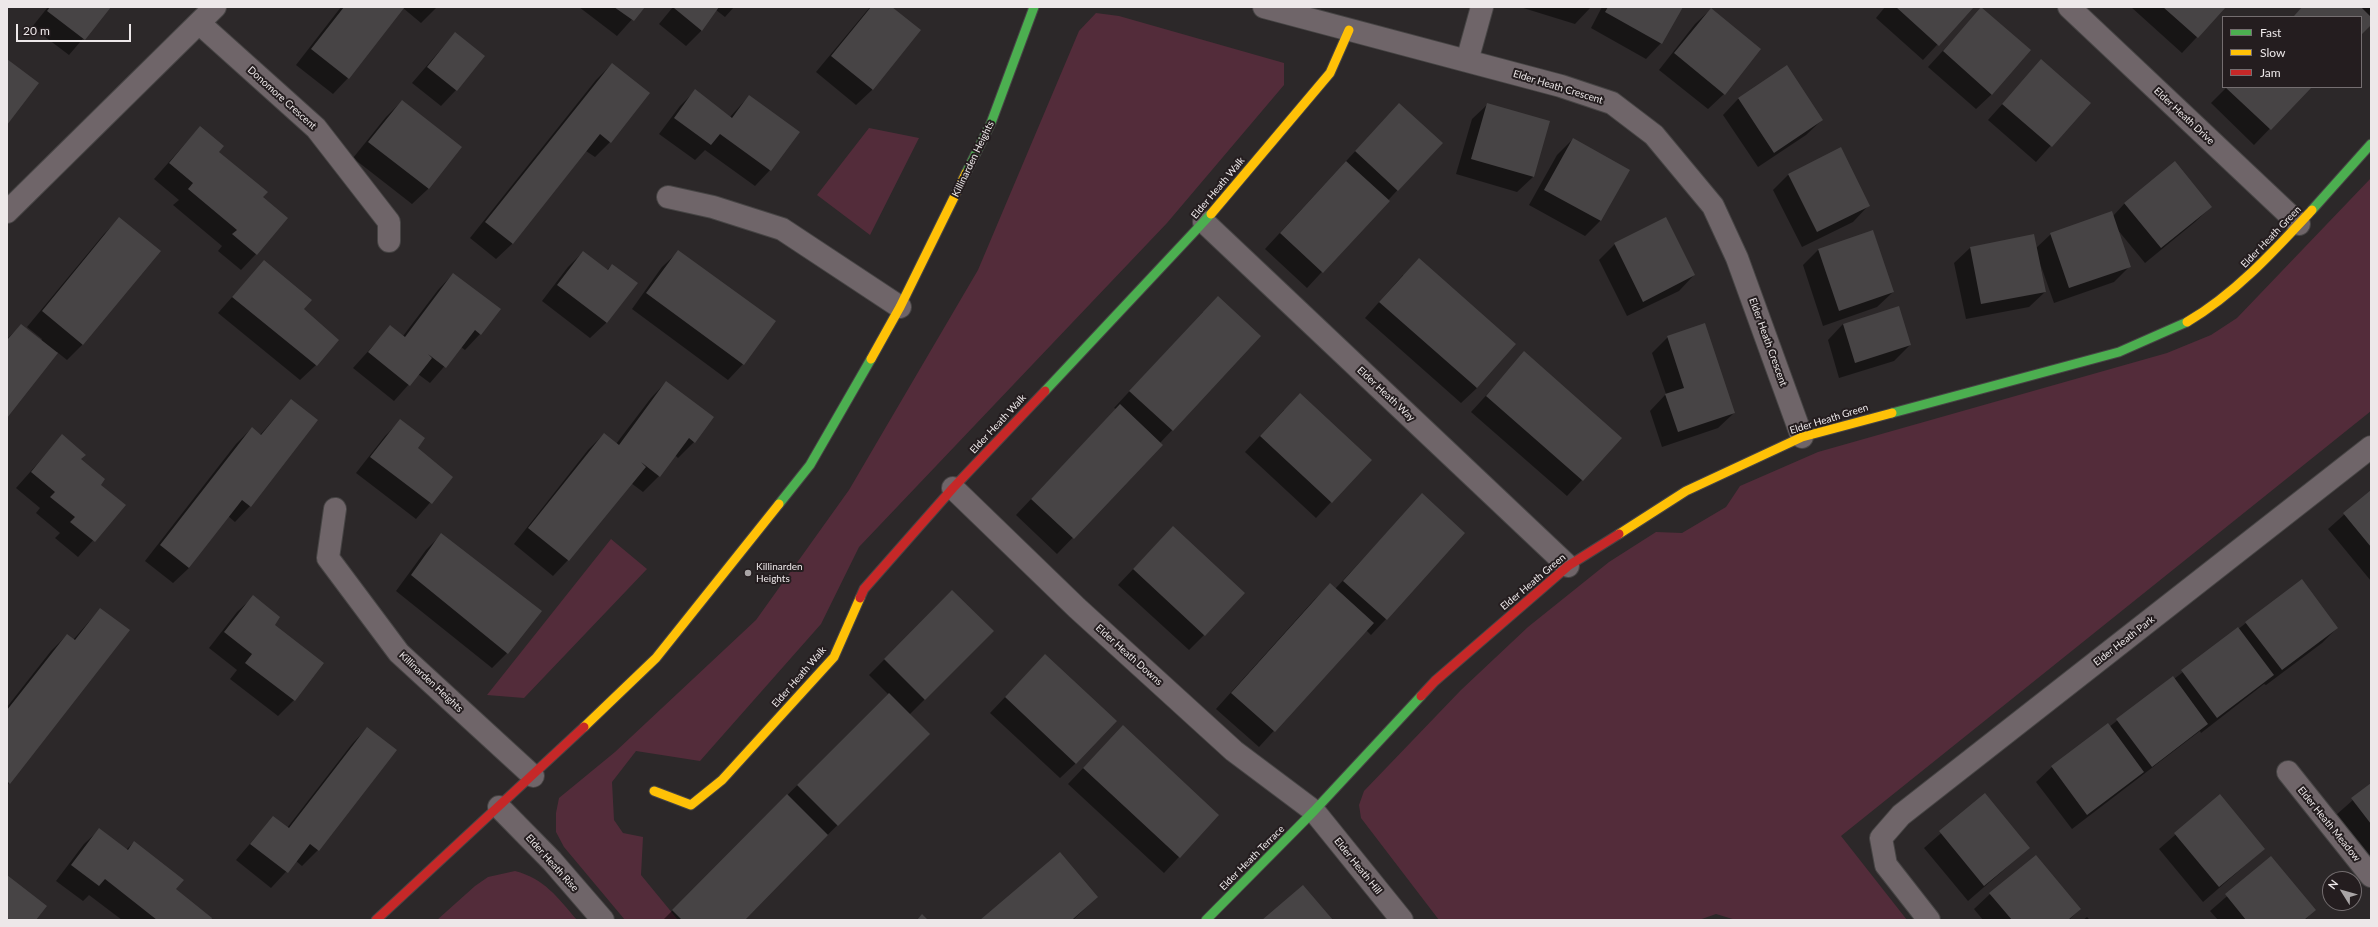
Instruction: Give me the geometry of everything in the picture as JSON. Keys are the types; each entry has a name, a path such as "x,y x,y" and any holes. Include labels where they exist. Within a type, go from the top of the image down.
{"street":[{"path":"7,212 215,7"},
{"name":"Killinarden Heights","path":"376,920 533,776 656,658 810,465 900,307 991,123 1034,7"},
{"name":"Elder Heath Crescent","path":"1264,7 1561,86 1612,103 1654,134 1713,206 1737,258 1802,437"},
{"path":"1467,61 1482,7"},
{"name":"Elder Heath Drive","path":"2069,7 2299,224"},
{"name":"Donomore Crescent","path":"199,23 316,128 389,222 389,241"},
{"name":"Elder Heath Walk","path":"654,791 691,805 722,780 834,657 864,589 953,488 1204,222 1330,74 1349,30"},
{"name":"Elder Heath Green","path":"1314,811 1436,681 1568,566 1686,491 1802,437 2119,352 2169,330 2203,312 2256,270 2371,144"},
{"path":"668,197 713,207 782,229 900,307"},
{"name":"Elder Heath Way","path":"1204,222 1568,566"},
{"name":"Elder Heath Park","path":"1929,920 1886,865 1881,838 1901,815 2371,447"},
{"name":"Elder Heath Downs","path":"953,488 1077,608 1234,751 1314,811"},
{"name":"Killinarden Heights","path":"335,509 328,558 394,647 533,776"},
{"name":"Elder Heath Meadow","path":"2288,772 2371,876"},
{"name":"Elder Heath Rise","path":"499,807 552,861 603,920"},
{"name":"Elder Heath Terrace","path":"1206,920 1314,811"},
{"name":"Elder Heath Hill","path":"1314,811 1402,920"}],"shaded area":[{"path":"1096,13 1119,16 1284,63 1284,85 1167,223 859,547 821,624 700,761 636,751 612,782 614,820 623,833 643,837 641,875 678,920 625,920 564,847 556,832 556,813 559,798 615,752 756,620 849,490 978,270 1079,31"},
{"path":"869,128 919,138 870,235 817,195"},
{"path":"2371,178 2371,411 1841,836 1907,920 1736,920 1716,914 1699,920 1439,920 1361,818 1359,805 1364,791 1461,690 1528,627 1609,562 1656,532 1682,533 1726,507 1740,486 1818,452 2167,353 2211,335 2237,318"},
{"path":"611,539 647,569 524,698 487,695"},
{"path":"515,871 525,874 543,884 557,896 577,920 437,920 475,886 488,877"}],"building":[{"path":"50,7 111,7 85,40 47,11"},
{"path":"344,7 404,8 349,79 311,49"},
{"path":"614,7 645,7 634,21"},
{"path":"719,7 702,31 674,8"},
{"path":"871,7 892,7 921,30 873,90 831,56"},
{"path":"1608,7 1683,7 1662,44 1605,12"},
{"path":"1896,7 1974,7 1939,46"},
{"path":"1981,7 2031,50 1992,95 1943,51"},
{"path":"2163,7 2226,7 2198,38"},
{"path":"2302,7 2361,7 2371,17 2371,25 2362,34 2362,16 2294,16"},
{"path":"1711,8 1761,49 1725,95 1674,53"},
{"path":"455,32 485,56 457,91 427,67"},
{"path":"7,59 39,83 7,125"},
{"path":"2041,59 2091,103 2052,147 2002,104"},
{"path":"612,63 650,93 611,143 600,134 513,244 485,222"},
{"path":"1787,65 1823,120 1774,153 1738,98"},
{"path":"2226,88 2311,88 2271,130"},
{"path":"695,89 732,118 749,95 800,132 771,171 720,134 711,145 674,118"},
{"path":"402,100 462,147 429,189 368,142"},
{"path":"1399,103 1443,143 1398,191 1355,151"},
{"path":"1487,103 1550,121 1534,177 1471,159"},
{"path":"200,126 224,146 219,152 268,192 263,197 288,218 257,255 232,234 237,230 188,189 193,183 169,163"},
{"path":"1573,138 1630,170 1601,221 1544,190"},
{"path":"1841,147 1870,206 1817,232 1788,174"},
{"path":"1346,161 1390,201 1323,273 1280,233"},
{"path":"2175,161 2212,207 2161,248 2124,203"},
{"path":"2112,211 2131,267 2069,288 2050,233"},
{"path":"119,217 161,251 83,345 42,311"},
{"path":"1666,217 1695,275 1643,302 1614,243"},
{"path":"1873,230 1894,292 1839,311 1818,249"},
{"path":"2034,234 2046,292 1981,304 1970,247"},
{"path":"678,250 776,321 744,365 646,293"},
{"path":"583,251 608,270 612,264 638,283 607,323 557,285"},
{"path":"1419,258 1516,344 1477,388 1379,302"},
{"path":"264,260 312,300 304,309 339,340 317,366 232,297"},
{"path":"453,273 501,309 481,335 475,330 446,368 428,354 432,358 410,386 368,352 390,325 405,337"},
{"path":"1218,296 1261,336 1173,431 1129,391"},
{"path":"1899,306 1911,345 1855,363 1843,324"},
{"path":"1705,323 1735,413 1678,432 1665,394 1684,388 1667,336"},
{"path":"21,324 58,353 7,418 7,340"},
{"path":"1524,351 1622,438 1583,481 1486,396"},
{"path":"666,381 714,417 695,443 689,438 660,477 641,462 646,467 569,561 528,528 604,433 619,445"},
{"path":"1300,393 1372,460 1332,503 1260,436"},
{"path":"291,399 318,420 251,507 242,500 189,568 160,545 252,427 261,435"},
{"path":"1120,404 1163,445 1074,539 1031,499"},
{"path":"400,419 425,438 418,448 453,477 432,504 370,457"},
{"path":"62,434 86,455 81,459 105,479 101,485 126,505 95,542 70,522 75,517 50,497 55,492 31,472"},
{"path":"2371,490 2371,547 2343,513"},
{"path":"1422,493 1465,533 1387,620 1343,581"},
{"path":"1173,526 1245,593 1205,636 1133,569"},
{"path":"441,533 542,611 508,654 411,575"},
{"path":"2302,579 2338,628 2282,670 2245,622"},
{"path":"1330,583 1374,623 1275,732 1231,693"},
{"path":"952,590 994,631 925,700 884,659"},
{"path":"253,595 280,617 275,625 324,663 295,701 245,663 252,654 224,632"},
{"path":"100,608 130,630 10,784 7,781 7,710 67,634 75,640"},
{"path":"2238,627 2274,675 2217,718 2181,670"},
{"path":"1045,654 1117,721 1076,764 1005,697"},
{"path":"2173,676 2208,724 2152,767 2116,719"},
{"path":"889,693 930,734 838,826 797,785"},
{"path":"2108,723 2144,772 2087,815 2051,766"},
{"path":"1123,725 1219,815 1180,858 1083,768"},
{"path":"367,727 397,750 319,851 310,844 288,873 250,844 273,816 289,828"},
{"path":"2371,783 2371,824 2351,798"},
{"path":"1985,793 2030,848 1984,886 1939,831"},
{"path":"787,794 828,835 745,920 682,920 672,910"},
{"path":"2220,794 2265,849 2219,887 2174,833"},
{"path":"99,828 128,850 134,841 184,880 176,889 212,918 211,920 157,920 105,879 99,886 71,865"},
{"path":"1060,852 1098,897 1073,919 980,920"},
{"path":"2036,855 2081,909 2068,920 2012,920 1989,893"},
{"path":"2271,856 2316,910 2304,920 2246,920 2225,894"},
{"path":"7,875 47,906 36,920 7,920"},
{"path":"1303,885 1333,920 1262,920"},
{"path":"922,914 928,920 917,920"}],"traffic: fast":[{"path":"966,173 991,123 1034,7"},
{"path":"2312,210 2371,144"},
{"path":"1045,391 1211,214"},
{"path":"1892,413 2119,352 2187,322"},
{"path":"779,504 810,465 871,359"},
{"path":"1206,920 1314,811 1421,696"}],"traffic: slow":[{"path":"1211,214 1330,73 1349,30"},
{"path":"871,359 900,307 966,173"},
{"path":"2187,322 2205,311 2238,285 2269,256 2312,210"},
{"path":"1619,534 1686,491 1802,437 1892,413"},
{"path":"584,727 656,658 779,504"},
{"path":"654,791 691,805 722,780 834,657 860,598"}],"traffic: jam":[{"path":"860,598 864,589 953,488 1045,391"},
{"path":"1421,696 1435,681 1568,566 1619,534"},
{"path":"376,920 584,727"}],"place":[{"name":"Killinarden Heights","path":"748,573"}]}
